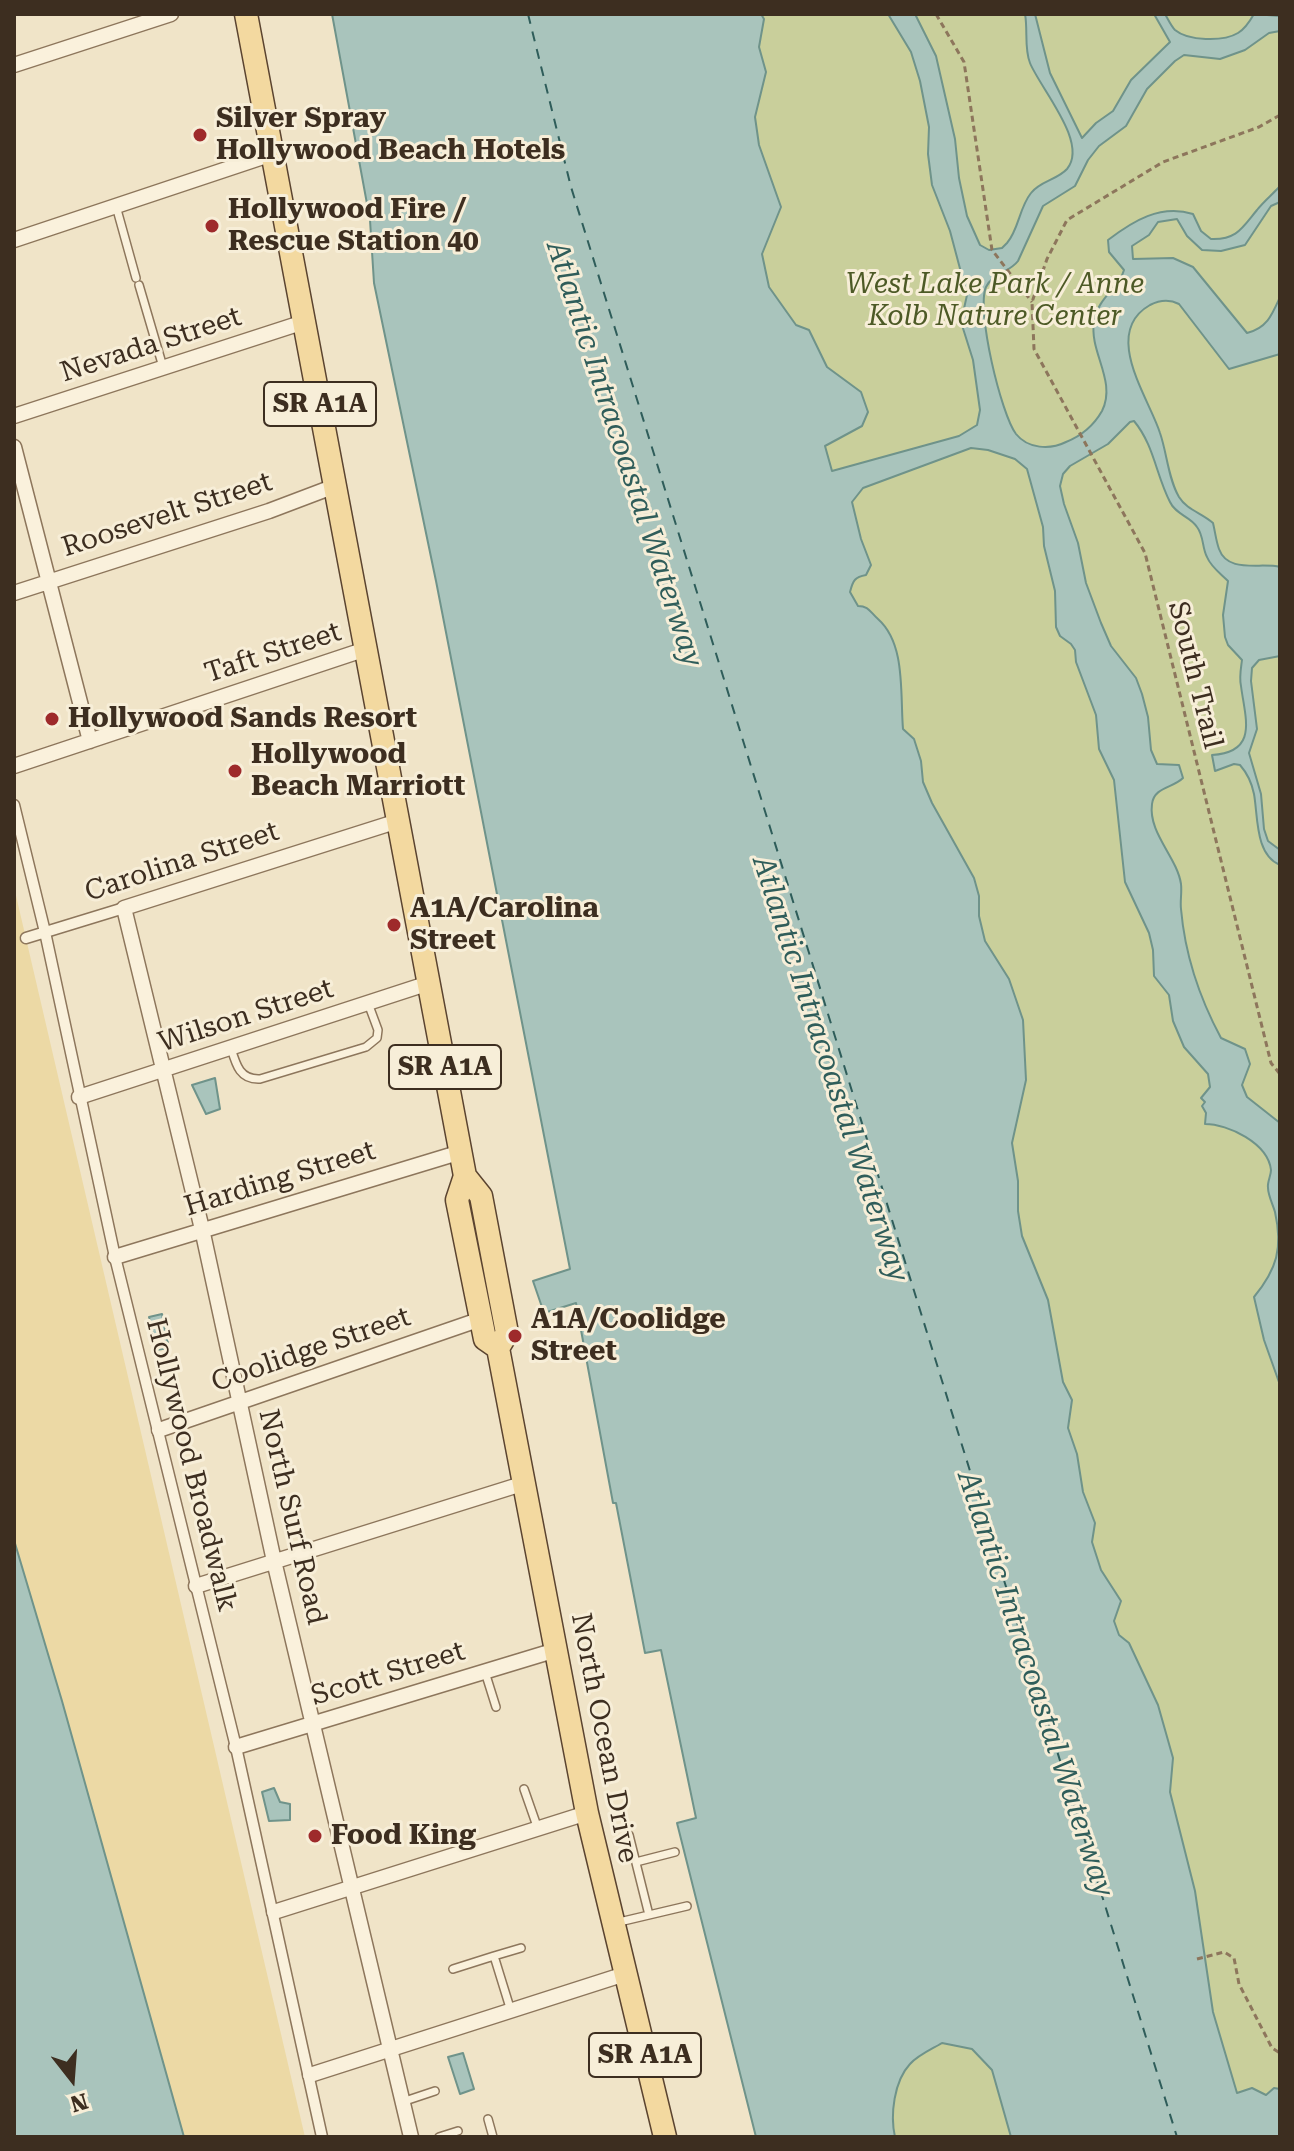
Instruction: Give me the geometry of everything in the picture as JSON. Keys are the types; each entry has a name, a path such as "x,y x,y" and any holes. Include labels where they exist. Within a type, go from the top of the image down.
{"main road":[{"name":"North Ocean Drive","path":"246,14 461,1152 465,1176 457,1200 485,1339 498,1348"},
{"name":"North Ocean Drive","path":"465,1176 481,1196 507,1333 498,1348 587,1813 665,2137"}],"street":[{"path":"14,65 171,14"},
{"path":"14,240 272,154"},
{"name":"Nevada Street","path":"14,416 304,322"},
{"path":"14,447 90,741"},
{"name":"Roosevelt Street","path":"14,593 269,511 335,486"},
{"name":"Taft Street","path":"14,766 366,649"},
{"name":"Hollywood Broadwalk","path":"14,805 45,932 115,1257 236,1747 322,2137"},
{"name":"Carolina Street","path":"26,938 398,821"},
{"name":"North Surf Road","path":"124,908 202,1229 274,1561 411,2137"},
{"name":"Wilson Street","path":"79,1097 429,983"},
{"name":"Harding Street","path":"115,1257 461,1152"},
{"name":"Coolidge Street","path":"159,1430 481,1319"},
{"path":"196,1586 525,1483"},
{"name":"Scott Street","path":"236,1747 556,1650"},
{"path":"274,1912 587,1813"},
{"path":"310,2075 625,1974"}],"lane":[{"path":"116,206 163,368"},
{"path":"231,1048 238,1070 250,1079 260,1079 366,1047 377,1038 378,1030 368,1003"},
{"path":"485,1672 496,1707"},
{"path":"524,1789 538,1829"},
{"path":"629,1835 649,1915"},
{"path":"636,1862 675,1852"},
{"path":"613,1924 687,1906"},
{"path":"453,1969 521,1948"},
{"path":"494,1956 511,2011"},
{"path":"402,2102 435,2091"},
{"path":"488,2119 493,2137"},
{"path":"439,2137 458,2131"}],"path":[{"path":"936,14 964,62 992,250 1032,302"},
{"name":"South Trail","path":"1280,115 1259,127 1163,162 1067,220 1047,259 1032,302 1034,349 1145,553 1271,1063 1280,1074"},
{"path":"1197,1959 1224,1952 1234,1958 1239,1984 1272,2048 1280,2053"}],"green space":[{"name":"West Lake Park / Anne Kolb Nature Center","path":"640,14 1280,14 1280,2089 1274,2088 1266,2095 1237,2093 1213,2012 1195,1891 1170,1792 1173,1757 1158,1705 1129,1643 1119,1635 1114,1621 1121,1601 1101,1570 1092,1542 1095,1523 1083,1492 1077,1456 757,548"},
{"path":"942,2043 972,2049 992,2070 1011,2137 895,2137 893,2109 900,2079 913,2061"}],"sand":[{"path":"14,887 305,2137 184,2137 14,1540"}],"water":[{"name":"Atlantic Intracoastal Waterway","path":"332,14 761,14 764,19 759,47 766,72 755,117 759,145 781,207 762,254 769,287 796,325 809,330 827,367 861,392 868,412 862,426 825,446 832,471 959,436 977,425 980,410 973,360 961,322 967,295 950,231 932,185 929,127 920,81 911,52 888,14 915,14 936,56 955,139 967,216 980,245 989,250 1002,248 1007,243 1031,193 1063,173 1072,158 1068,131 1030,63 1025,14 1035,14 1050,73 1082,138 1113,111 1131,80 1170,42 1154,14 1165,14 1181,34 1206,39 1238,33 1254,14 1280,16 1280,31 1269,33 1245,50 1220,59 1184,55 1147,89 1126,126 1099,146 1075,186 1043,206 1018,261 986,287 984,317 1004,406 1016,434 1027,443 1040,447 1060,445 1077,437 1091,425 1106,400 1094,322 1099,306 1124,270 1109,252 1108,240 1137,221 1169,211 1193,214 1201,231 1211,239 1227,237 1243,227 1280,186 1280,202 1271,206 1245,245 1221,251 1202,250 1187,236 1177,219 1158,222 1149,235 1132,246 1133,259 1173,258 1193,267 1247,333 1264,324 1280,297 1280,354 1229,369 1179,304 1168,301 1150,305 1136,317 1129,332 1129,349 1132,366 1160,433 1172,482 1179,497 1213,523 1219,549 1230,562 1280,567 1280,656 1259,660 1252,668 1257,729 1249,753 1261,794 1264,829 1268,841 1280,850 1280,865 1266,853 1262,844 1254,794 1245,772 1240,765 1234,764 1215,771 1212,755 1237,747 1246,731 1240,679 1242,660 1225,637 1223,615 1228,581 1209,561 1197,527 1170,502 1146,440 1134,421 1108,444 1070,466 1063,474 1060,486 1078,543 1086,583 1101,623 1111,646 1136,678 1142,694 1151,750 1157,764 1179,765 1183,778 1156,794 1152,815 1181,884 1186,943 1200,991 1221,1038 1245,1049 1250,1064 1242,1085 1247,1097 1280,1123 1280,1385 1264,1340 1254,1297 1273,1267 1278,1247 1275,1212 1268,1191 1271,1170 1263,1151 1246,1137 1225,1127 1205,1124 1206,1113 1202,1106 1205,1102 1201,1098 1210,1087 1208,1074 1184,1047 1173,1021 1169,995 1154,976 1149,933 1125,882 1114,780 1099,749 1096,715 1076,662 1075,650 1060,636 1056,627 1055,591 1044,546 1043,527 1027,469 1015,459 971,448 863,488 852,502 871,565 866,575 855,580 850,592 858,606 867,608 887,629 893,642 900,670 903,729 914,739 923,782 932,803 974,878 985,941 1009,979 1023,1020 1026,1080 1012,1143 1018,1181 1018,1211 1022,1236 1048,1300 1063,1382 1072,1400 1068,1428 1077,1454 1083,1492 1095,1523 1092,1542 1101,1570 1121,1601 1114,1621 1119,1635 1129,1643 1158,1705 1173,1758 1170,1792 1195,1891 1213,2012 1237,2093 1252,2088 1266,2095 1274,2088 1280,2089 1280,2137 1011,2137 992,2070 972,2049 942,2043 913,2061 900,2079 893,2109 895,2137 756,2137 677,1823 696,1818 661,1650 645,1653 576,1303 544,1313 533,1281 570,1269 436,581 374,283 370,220"},
{"path":"215,1078 220,1109 206,1114 192,1085"},
{"path":"162,1314 169,1348 156,1350 149,1317"},
{"path":"14,1540 62,1701 184,2137 14,2137"},
{"path":"274,1788 280,1802 290,1804 290,1820 269,1821 262,1792"},
{"path":"463,2053 474,2089 460,2094 448,2057"}],"ferry route":[{"path":"528,14 571,187 1177,2137"}],"place":[{"name":"Silver Spray Hollywood Beach Hotels","path":"200,135"},
{"name":"Hollywood Fire / Rescue Station 40","path":"212,226"},
{"name":"Hollywood Sands Resort","path":"52,719"},
{"name":"Hollywood Beach Marriott","path":"235,771"},
{"name":"A1A/Carolina Street","path":"394,925"},
{"name":"A1A/Coolidge Street","path":"515,1336"},
{"name":"Food King","path":"315,1836"}]}
